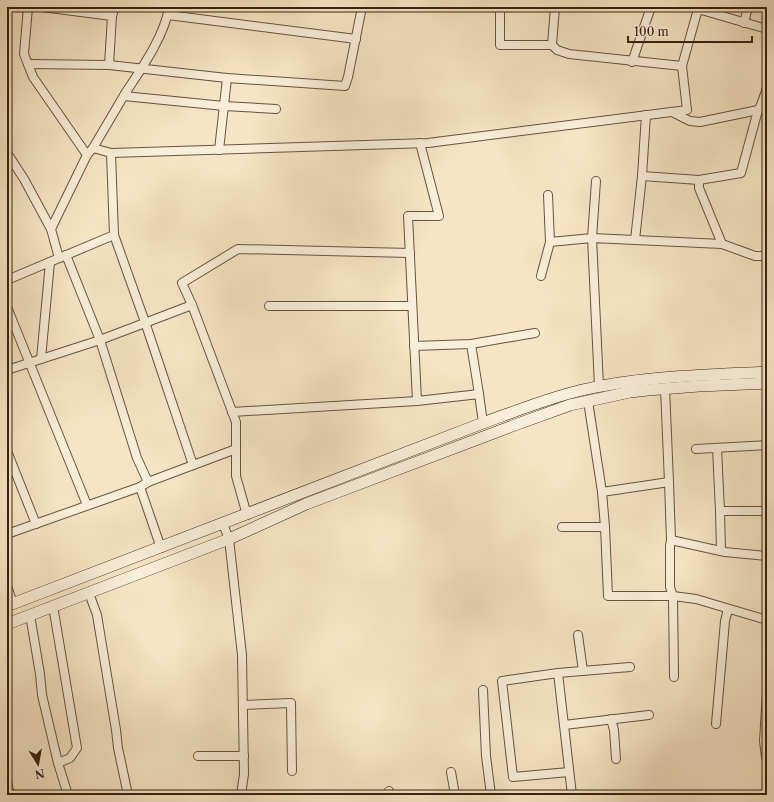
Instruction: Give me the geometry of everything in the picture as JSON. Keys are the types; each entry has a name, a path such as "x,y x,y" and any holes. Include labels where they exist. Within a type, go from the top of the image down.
{"street":[{"path":"32,7 28,7 24,54 33,77 87,155"},
{"path":"42,7 112,16"},
{"path":"109,65 112,16 115,7"},
{"path":"28,64 109,65 227,78 345,86 362,7"},
{"path":"500,7 500,45 552,45 557,50 569,54 632,62 682,66"},
{"path":"552,45 555,7"},
{"path":"632,62 651,7"},
{"path":"744,23 748,7"},
{"path":"93,148 111,153 428,143 687,110 682,66 697,8 767,29"},
{"path":"51,229 87,155 93,148 141,69 162,31 168,11 356,39"},
{"path":"220,150 227,78"},
{"path":"642,176 699,180 741,173 758,110 761,106 767,88"},
{"path":"124,96 224,106 276,109"},
{"path":"672,112 690,121 700,122 758,110"},
{"path":"634,240 642,176 646,115"},
{"path":"417,401 408,216 439,216 420,143"},
{"path":"7,153 24,178 51,229 62,257 100,340 137,458 148,482"},
{"path":"111,153 114,234 193,465"},
{"path":"699,180 699,188 722,244"},
{"path":"596,181 592,238 599,386"},
{"path":"541,276 550,242 548,195"},
{"path":"7,280 114,234"},
{"path":"550,242 592,238 722,244 755,256 767,256"},
{"path":"247,515 236,476 236,422 192,304 182,283 238,249 410,253"},
{"path":"41,359 50,262"},
{"path":"7,370 100,340 192,304"},
{"path":"269,306 412,306"},
{"path":"7,307 87,505"},
{"path":"414,346 471,344 535,333"},
{"path":"471,344 483,423"},
{"path":"7,586 10,605 551,398 599,386 643,379 767,372"},
{"path":"7,624 229,539 306,504 557,410 588,401 630,392 665,388 767,383"},
{"path":"665,388 672,540 670,546 670,586 673,596 674,677"},
{"path":"232,412 417,401 479,394"},
{"path":"588,401 602,492 608,596 673,596 696,599 767,620"},
{"path":"696,449 767,445"},
{"path":"717,448 721,551"},
{"path":"7,534 140,487 148,482 236,449"},
{"path":"7,451 36,524"},
{"path":"602,492 669,482"},
{"path":"140,487 161,548"},
{"path":"720,511 767,511"},
{"path":"223,524 229,539 242,655 244,774 241,795"},
{"path":"562,527 605,527"},
{"path":"672,540 721,551 767,556"},
{"path":"89,593 97,615 118,748 128,795"},
{"path":"53,606 77,748 70,758 58,763"},
{"path":"716,724 725,621 728,608"},
{"path":"30,615 42,695 58,763 68,795"},
{"path":"578,635 583,671"},
{"path":"569,772 513,777 502,681 558,673 630,667"},
{"path":"558,673 572,795"},
{"path":"483,690 486,756 491,795"},
{"path":"766,757 764,741 767,693"},
{"path":"243,705 291,703 292,771"},
{"path":"564,725 649,715"},
{"path":"610,719 614,730 616,759"},
{"path":"198,756 244,756"},
{"path":"451,772 455,795"},
{"path":"7,782 10,795"}]}
